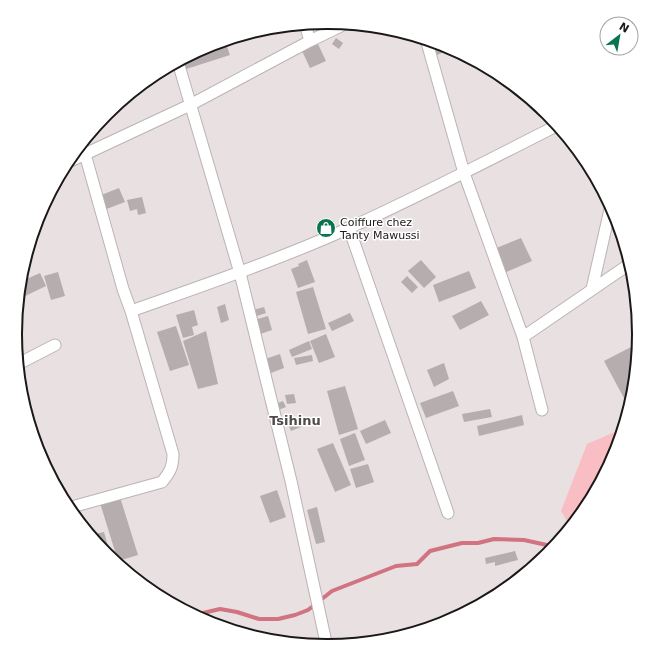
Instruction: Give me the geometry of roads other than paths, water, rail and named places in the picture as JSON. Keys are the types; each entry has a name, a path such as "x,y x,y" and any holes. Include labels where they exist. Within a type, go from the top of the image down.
{"street":[{"path":"86,148 190,105 334,29"},
{"path":"307,30 310,41"},
{"path":"428,46 464,173 523,337 542,410"},
{"path":"180,68 240,273 290,481 325,640"},
{"path":"131,311 240,273 348,228 464,173 553,128"},
{"path":"75,506 162,482 169,473 173,464 173,454 131,311 123,289 84,151"},
{"path":"592,289 609,215"},
{"path":"348,228 448,513"},
{"path":"523,337 625,267"},
{"path":"24,361 55,345"}],"waterway":[{"path":"203,613 220,609 237,612 259,619 278,619 308,610 332,591 396,566 417,564 430,551 462,543 478,543 494,539 524,540 549,545"}],"place":[{"name":"Coiffure chez Tanty Mawussi","path":"326,228"}],"district":[{"name":"Tsihinu","path":"295,420"}]}
